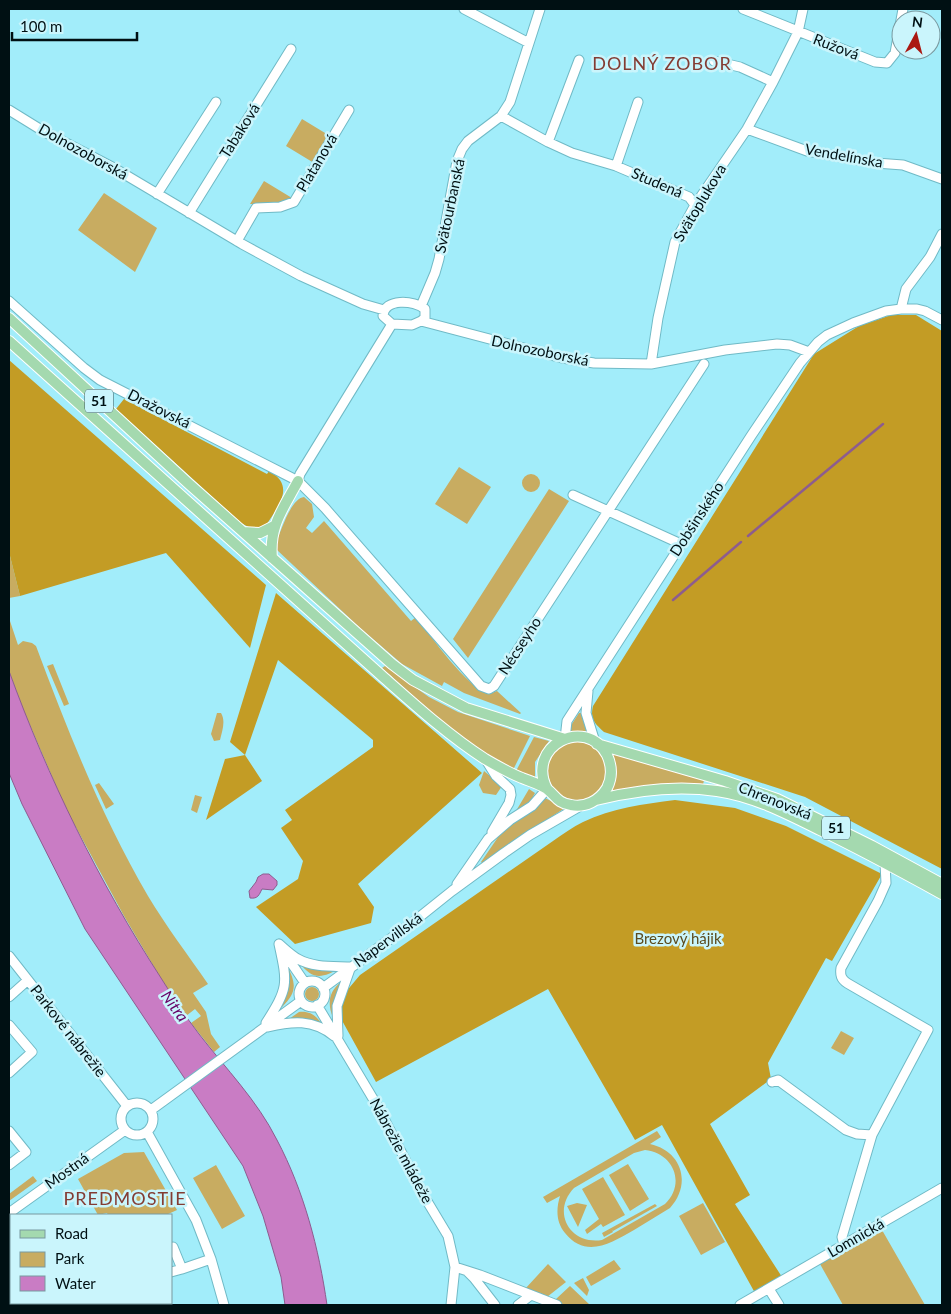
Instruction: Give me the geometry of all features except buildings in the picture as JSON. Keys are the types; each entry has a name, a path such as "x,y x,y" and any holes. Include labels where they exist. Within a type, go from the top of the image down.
{"main road":[{"name":"51","path":"9,318 284,570 375,650 413,680 466,708 565,739 580,737 596,743"},
{"name":"51","path":"9,341 420,710 453,737 486,760 547,789 555,798 562,802 574,806 595,800"},
{"path":"272,558 271,545 274,526 298,482"},
{"path":"243,532 260,533 274,526"},
{"path":"547,789 542,777 544,761 552,747 565,739"},
{"path":"595,800 607,788 611,772 608,757 596,743"},
{"name":"Chrenovská","path":"596,743 725,781 778,799 872,846 942,884"},
{"name":"Chrenovská","path":"595,800 649,790 692,789 720,791 788,814 942,894"}],"street":[{"path":"464,9 529,43"},
{"name":"Svätourbanská","path":"421,306 437,266 457,161 468,141 501,116 513,95 540,9"},
{"name":"Ružová","path":"744,9 875,62 887,63 891,58"},
{"name":"Svätoplukova","path":"651,364 658,318 675,242 695,205 747,130 798,32 803,9"},
{"name":"Tabaková","path":"189,213 291,48"},
{"path":"548,142 579,60"},
{"path":"714,61 740,68 773,82"},
{"path":"157,194 216,102"},
{"name":"Studená","path":"616,166 638,102"},
{"name":"Dolnozoborská","path":"9,110 43,131 114,168 300,276 363,304 384,310"},
{"name":"Platanová","path":"237,241 256,208 280,207 294,202 349,110"},
{"name":"Studená","path":"501,116 572,153 616,166 689,196 695,205"},
{"name":"Vendelínska","path":"747,130 807,151 876,163 903,165 942,179"},
{"path":"901,309 906,289 930,257 942,234"},
{"name":"Dražovská","path":"9,301 100,380 298,482"},
{"path":"298,482 300,474 392,324 383,316 384,310 388,305 394,303 421,306 425,309 426,314 421,321"},
{"name":"Dobšinského","path":"565,739 567,721 681,544 809,352 827,335 886,311 901,309 925,311 942,320"},
{"name":"Dolnozoborská","path":"392,324 412,325 421,321 562,358 594,363 651,364 725,350 777,344 790,344 809,352"},
{"name":"Nécseyho","path":"298,482 330,514 481,686 489,689 494,686 704,364"},
{"path":"574,495 681,544"},
{"name":"Dobšinského","path":"588,689 586,713 596,743"},
{"path":"486,760 496,776 510,789 511,795 510,803 488,839"},
{"name":"Napervillská","path":"452,891 488,839 510,820 532,806 547,789"},
{"name":"Napervillská","path":"323,988 530,835 582,805"},
{"path":"844,1245 842,1237 872,1135 928,1030 847,983 840,974 841,968 878,902 886,883 885,863"},
{"path":"279,944 299,960 311,964 352,967 344,982 337,1006 338,1039"},
{"path":"279,944 305,983"},
{"path":"263,1028 283,994 286,978 279,944"},
{"name":"Parkové nábrežie","path":"9,956 127,1106"},
{"path":"9,997 28,980"},
{"path":"315,982 323,988 324,998 317,1005 308,1006 301,1001 299,993 305,983 315,982"},
{"path":"151,1110 301,1001"},
{"name":"Nábrežie mládeže","path":"317,1005 378,1107 424,1196 448,1236 455,1267 451,1305"},
{"path":"263,1028 283,1023 301,1022 326,1029 338,1039"},
{"path":"9,1025 32,1052 9,1073"},
{"path":"772,1082 778,1080 846,1130 857,1134 872,1135"},
{"path":"132,1103 140,1103 151,1110 153,1122 147,1132 136,1135 125,1130 120,1119 122,1112 127,1106 132,1103"},
{"name":"Mostná","path":"9,1213 125,1130"},
{"path":"9,1131 26,1152 9,1165"},
{"path":"147,1132 191,1208 212,1259 224,1305"},
{"name":"Lomnická","path":"740,1305 942,1188"},
{"path":"173,1247 182,1268"},
{"path":"172,1272 212,1259"},
{"path":"455,1267 557,1305"},
{"path":"468,1272 495,1305"},
{"path":"769,1289 779,1305"},
{"path":"518,1305 537,1299"}],"green space":[{"path":"302,119 330,136 314,163 286,146"},
{"path":"264,181 292,198 278,204 250,204"},
{"path":"104,193 157,228 135,272 78,230"},
{"path":"891,315 916,315 942,331 942,869 805,797 604,732 595,723 592,714 593,706 814,354 859,326"},
{"path":"9,360 266,585 250,648 166,553 20,596 9,552"},
{"path":"124,399 267,474 269,471 277,477 282,483 282,497 265,527 254,530 241,523 116,409"},
{"path":"459,467 491,487 467,524 435,504"},
{"path":"531,474 537,477 540,483 537,489 531,492 525,489 522,483 525,477"},
{"path":"549,489 569,501 468,658 453,639"},
{"path":"304,497 312,504 314,517 306,528 312,533 324,521 411,621 416,617 470,682 489,694 497,691 520,714 464,693 444,682 442,686 402,664 359,627 277,550 275,545 286,517 294,504"},
{"path":"9,552 20,596 9,598"},
{"path":"276,593 482,773 358,884 374,907 371,923 295,944 256,907 298,879 303,861 281,828 292,820 285,810 373,747 373,740 278,660 245,755 230,742"},
{"path":"9,618 18,645 23,641 36,646 87,774 131,866 162,918 208,984 193,993 206,1012 211,1034 220,1047 214,1052 191,1023 201,1016 195,1009 186,1016 160,977 124,916 66,809 23,709 9,671"},
{"path":"53,664 69,704 64,706 47,666"},
{"path":"385,666 429,697 458,712 530,736 513,770 482,751 446,725 382,668"},
{"path":"217,713 221,713 223,726 220,740 214,741 211,734"},
{"path":"579,713 581,713 587,731 569,731 568,730"},
{"path":"534,737 549,741 535,762 535,780 516,771"},
{"path":"571,742 583,742 598,750 606,765 606,777 598,792 583,800 571,800 556,792 548,777 548,765 556,750"},
{"path":"612,753 704,780 703,785 658,785 613,791 617,773"},
{"path":"245,755 262,781 206,820 225,759"},
{"path":"484,771 502,786 496,795 483,793 479,785"},
{"path":"99,783 114,804 106,809 95,785"},
{"path":"529,789 535,793 530,802 516,811"},
{"path":"195,795 202,797 197,813 191,810"},
{"path":"543,797 565,808 483,864 481,862 505,827"},
{"name":"Brezový hájik","path":"675,800 735,808 786,826 882,874 832,961 826,958 768,1063 771,1079 710,1124 750,1195 735,1204 782,1277 755,1293 662,1125 635,1140 548,989 376,1082 334,1006 360,975 576,826 594,817 617,810"},
{"path":"299,962 341,968 323,976 318,976 313,975"},
{"path":"286,964 292,976 294,987 291,996 282,1007"},
{"path":"341,982 336,994 334,1020 330,1009 330,999 333,990"},
{"path":"312,987 317,989 319,994 317,999 312,1001 307,999 305,994 307,989"},
{"path":"299,1012 307,1012 313,1015 323,1025 289,1019"},
{"path":"841,1031 854,1038 844,1055 831,1048"},
{"path":"657,1131 661,1137 650,1144 670,1154 676,1161 682,1179 677,1199 670,1208 625,1235 608,1244 599,1246 590,1247 573,1241 562,1229 558,1220 557,1211 560,1196 547,1203 543,1197","holes":["645,1150 655,1152 670,1163 676,1179 675,1188 665,1204 602,1240 591,1240 573,1232 567,1225 564,1207 567,1197 574,1188 634,1153"]},
{"path":"144,1152 177,1210 168,1214 97,1214 78,1179 124,1153"},
{"path":"628,1164 649,1199 630,1211 609,1175"},
{"path":"216,1165 245,1216 222,1229 193,1178"},
{"path":"33,1176 37,1181 9,1201 9,1194"},
{"path":"603,1177 625,1215 603,1227 601,1224 587,1234 585,1230 599,1219 582,1189"},
{"path":"577,1203 587,1205 578,1227 567,1206"},
{"path":"703,1203 725,1242 701,1255 679,1216"},
{"path":"655,1204 657,1206 612,1230 613,1232 604,1237 602,1233"},
{"path":"882,1230 925,1305 843,1305 820,1264"},
{"path":"614,1260 621,1269 591,1286 586,1277"},
{"path":"548,1264 566,1282 547,1297 525,1289"},
{"path":"583,1278 589,1290 587,1296 574,1283"},
{"path":"570,1286 590,1305 565,1305 556,1302 556,1299"}],"water":[{"name":"Nitra","path":"9,671 40,751 76,829 138,942 199,1034 260,1111 287,1159 303,1200 315,1242 327,1305 285,1305 281,1277 263,1216 243,1166 85,929 22,804 9,773"},
{"path":"263,874 269,874 277,881 277,885 273,890 262,889 257,897 250,898 249,891 258,877"}],"waterway":[{"path":"748,536 883,424"},
{"path":"673,600 741,542"}],"district":[{"name":"DOLNÝ ZOBOR","path":"662,64"},
{"name":"PREDMOSTIE","path":"125,1199"}]}
